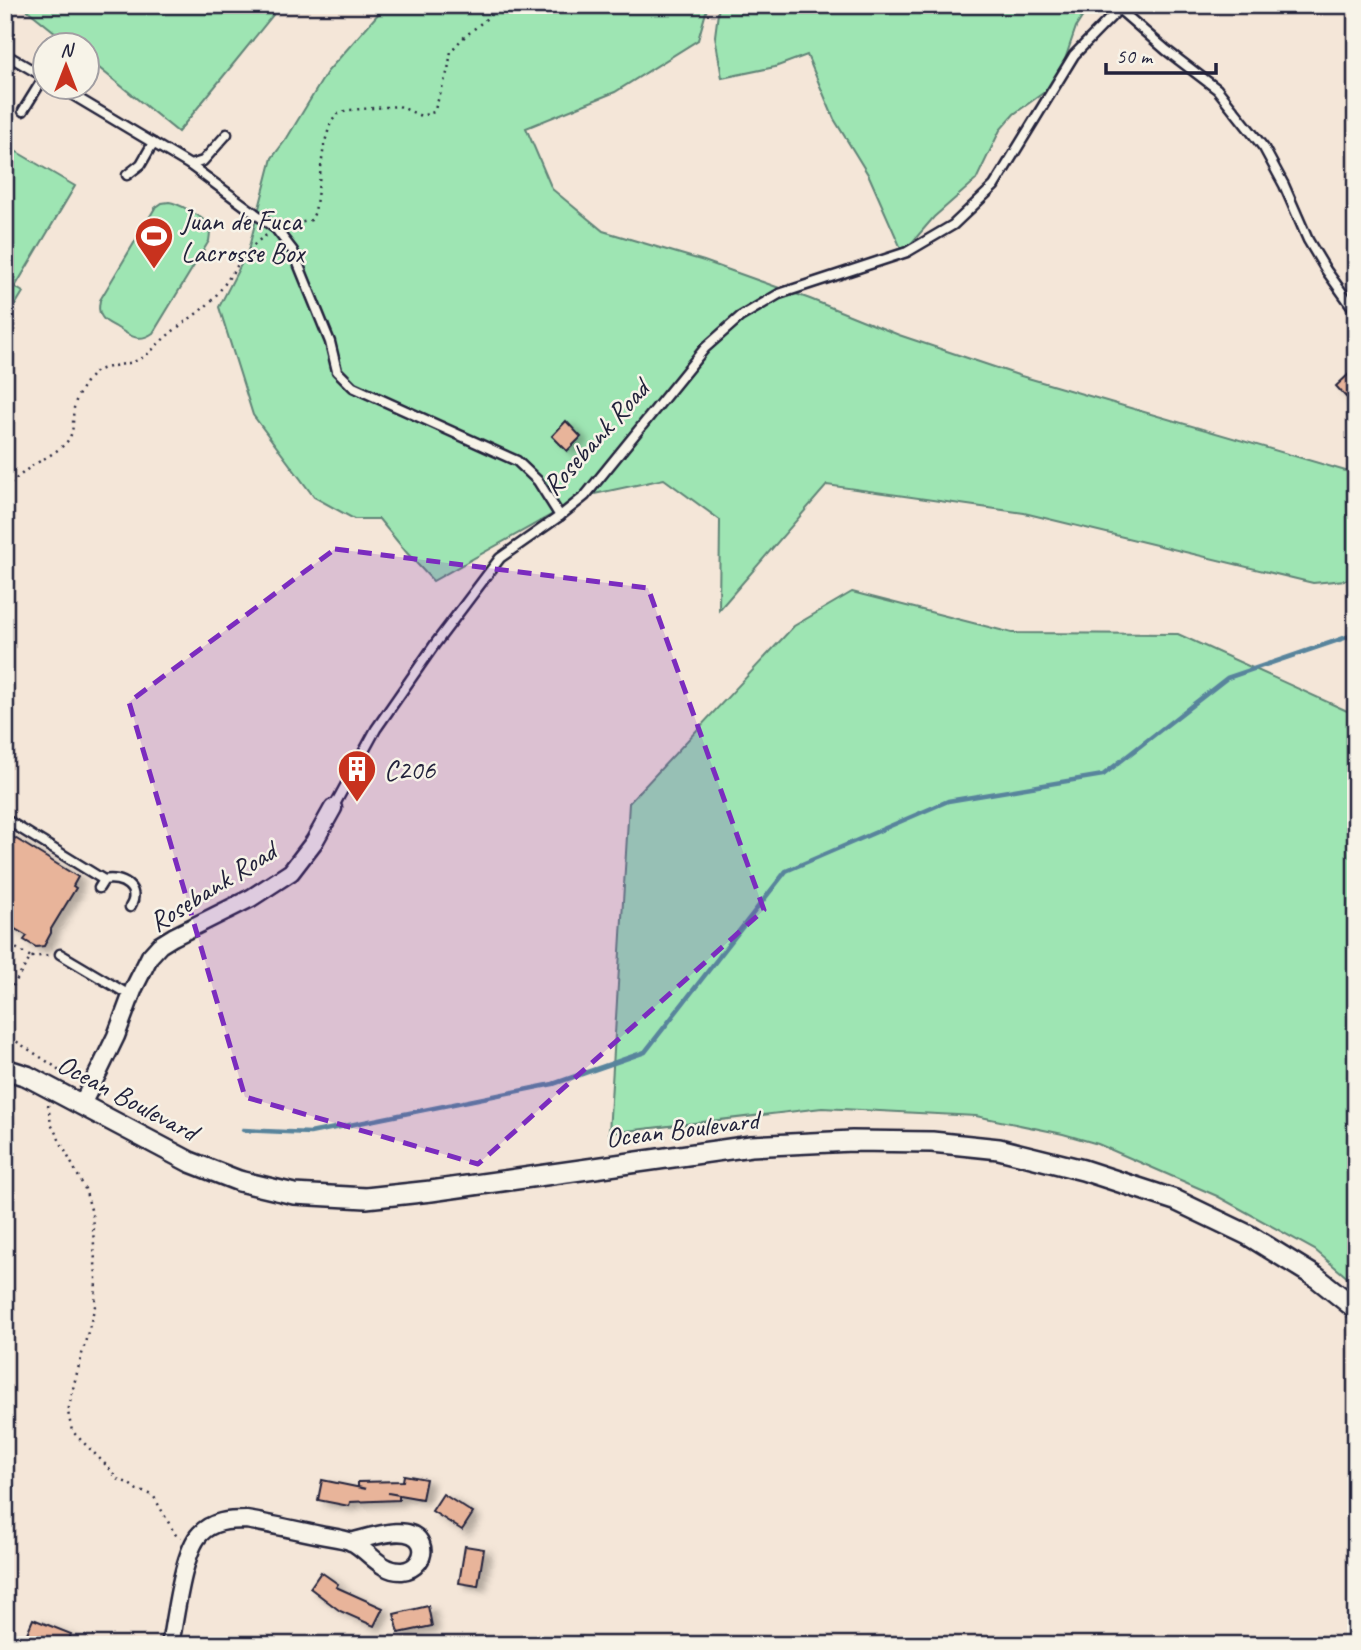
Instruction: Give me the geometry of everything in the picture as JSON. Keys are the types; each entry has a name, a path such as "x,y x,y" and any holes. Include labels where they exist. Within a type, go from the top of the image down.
{"street":[{"name":"Rosebank Road","path":"82,1104 116,1036 150,956 160,945 185,930 251,898 292,872 314,842 333,808"},
{"name":"Ocean Boulevard","path":"5,1069 27,1076 190,1161 239,1181 294,1194 366,1198 751,1146 852,1140 932,1142 999,1149 1083,1170 1175,1199 1248,1235 1316,1277 1356,1309"},
{"path":"170,1645 192,1546 199,1534 212,1525 228,1520 246,1520 351,1542"}],"lane":[{"path":"1118,7 1166,50 1217,89 1264,148 1308,240 1325,270 1356,312"},
{"name":"Rosebank Road","path":"333,808 376,729 435,644 500,558 585,496 705,348 740,317 779,294 907,252 953,225 994,186 1074,55 1118,7"},
{"path":"5,54 32,70"},
{"path":"23,111 32,98"},
{"path":"84,102 190,164 276,229 293,251 330,342 337,371 354,387 516,461 538,481 560,516"},
{"path":"190,164 203,161 228,134"},
{"path":"127,175 141,164 153,143"},
{"path":"5,819 101,884 113,878 122,881 130,887 133,894 134,900 130,907"},
{"path":"60,954 131,996"}],"path":[{"path":"5,488 65,444 73,428 74,408 92,374 99,370 129,365 144,358 221,291 248,251 260,239 276,229 311,220 315,212 324,145 331,122 338,114 349,110 399,106 421,116 434,112 448,70 451,51 498,9 512,5"},
{"path":"550,5 597,10 603,5"},
{"path":"7,924 7,940 31,957 60,954"},
{"path":"5,998 31,957"},
{"path":"5,1034 62,1073 63,1079 48,1105 51,1124 85,1189 92,1213 95,1306 68,1412 72,1431 117,1479 153,1495 175,1535 192,1546"}],"highlighted area":[{"path":"335,549 648,588 764,910 478,1164 245,1097 129,702"}],"green space":[{"path":"21,5 261,5 273,15 178,132 102,70 102,32 55,32"},
{"path":"386,5 552,5 569,8 573,5 708,5 698,40 615,92 526,128 552,189 603,231 704,261 899,335 1021,376 1356,474 1356,579 1313,583 1024,513 827,485 719,610 720,520 664,479 585,496 433,581 379,519 354,519 314,497 253,415 219,307 248,251 272,158 327,72"},
{"path":"719,5 1090,5 1076,27 1057,83 1014,114 1000,130 976,180 934,217 903,253 869,176 834,119 807,55 775,67 722,78 715,36"},
{"path":"5,145 75,186 15,287 23,292 5,322"},
{"name":"Juan de Fuca Lacrosse Box","path":"169,202 189,210 207,223 210,229 209,241 153,333 139,338 103,319 99,311 100,300 155,208"},
{"path":"852,592 1012,633 1178,634 1356,715 1356,1285 1315,1250 1217,1196 1098,1144 976,1116 822,1108 609,1133 629,803 794,626"}],"building":[{"path":"1350,373 1356,379 1356,388 1346,397 1336,386"},
{"path":"566,421 581,437 567,451 552,436"},
{"path":"5,832 78,877 73,886 76,888 44,946 36,947 24,940 27,936 5,923"},
{"path":"404,1475 426,1479 422,1499 388,1493 399,1495 399,1500 350,1502 349,1506 318,1500 322,1480 366,1489 358,1487 358,1482 403,1481"},
{"path":"443,1494 473,1513 462,1530 432,1511"},
{"path":"465,1546 484,1549 478,1586 459,1583"},
{"path":"321,1572 338,1584 336,1587 383,1608 374,1626 340,1611 310,1588"},
{"path":"428,1606 432,1626 399,1633 394,1614"},
{"path":"33,1619 71,1634 67,1645 22,1645"}],"waterway":[{"path":"243,1130 310,1133 553,1084 645,1052 786,871 948,801 1103,775 1227,678 1356,634"}],"place":[{"name":"Juan de Fuca Lacrosse Box","path":"154,270"},
{"name":"C206","path":"357,803"}]}
